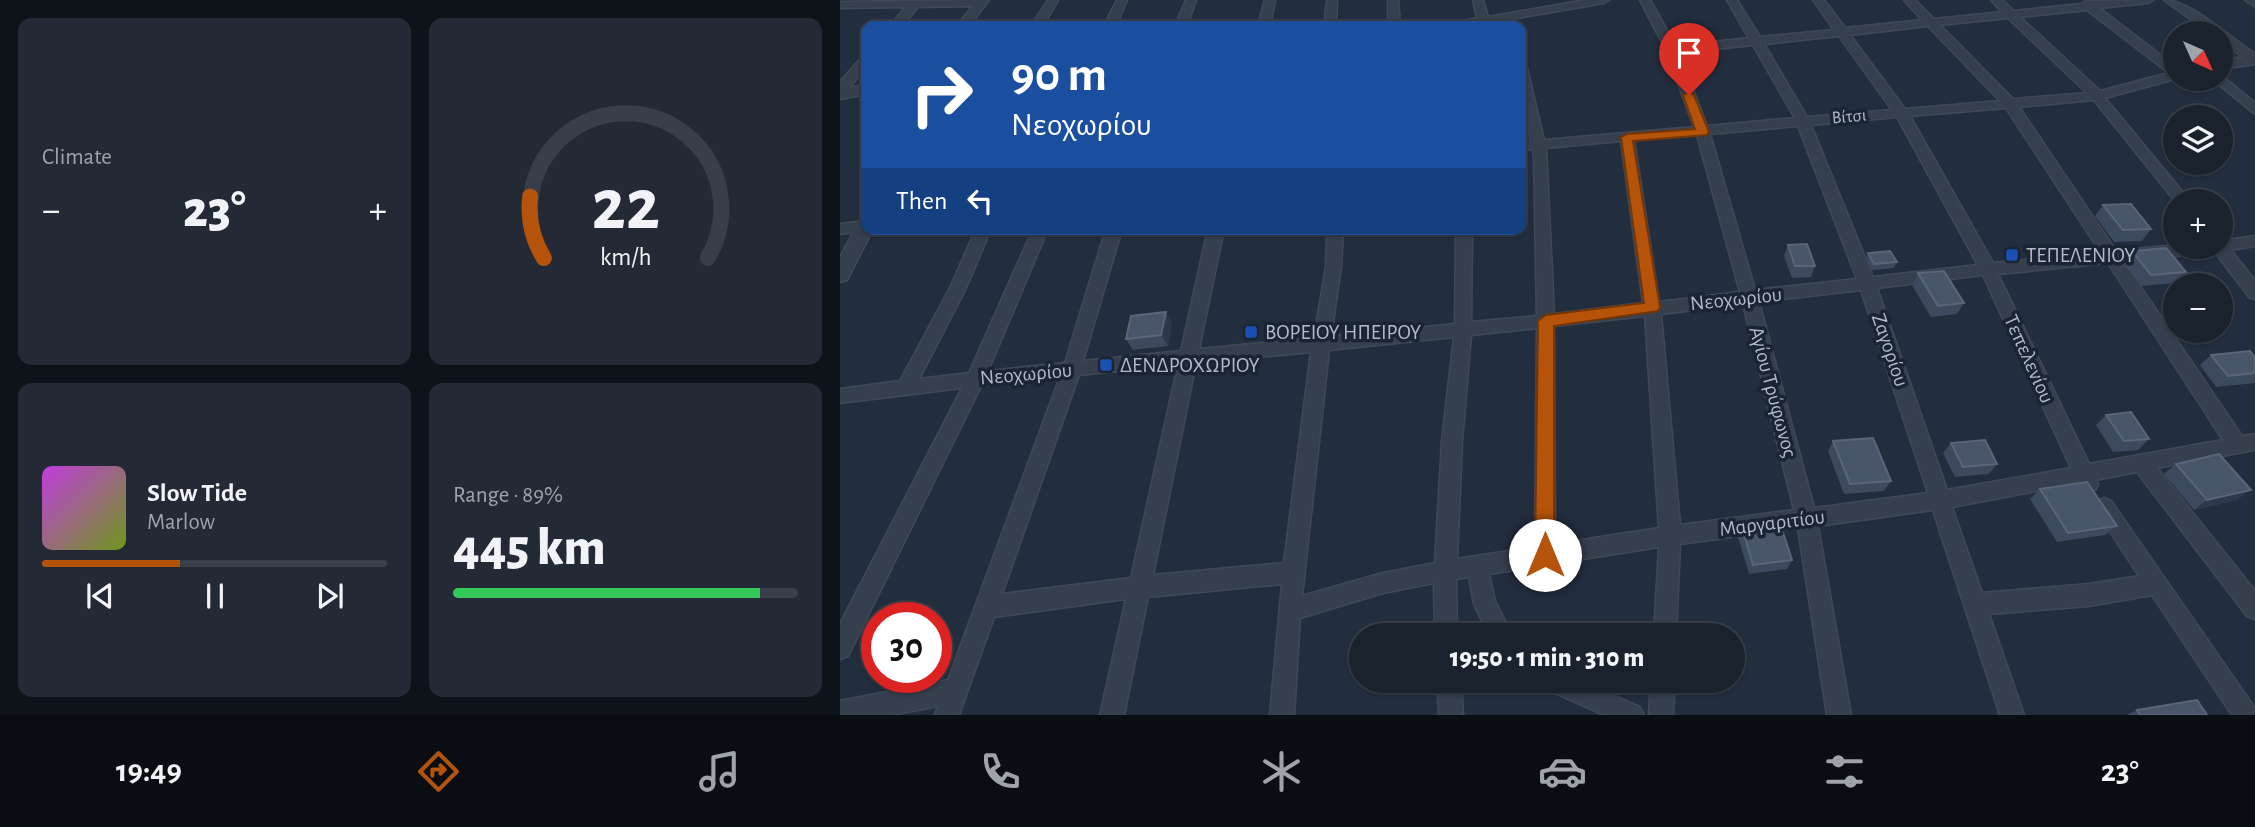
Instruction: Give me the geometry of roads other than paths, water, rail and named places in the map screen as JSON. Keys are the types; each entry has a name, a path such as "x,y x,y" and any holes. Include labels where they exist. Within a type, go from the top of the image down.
{"street":[{"path":"1040,21 1053,0"},
{"path":"1112,21 1122,0"},
{"path":"1183,21 1191,0"},
{"path":"1265,21 1270,0"},
{"path":"1330,21 1332,0"},
{"path":"1393,0 1394,21"},
{"path":"1478,0 1483,21"},
{"path":"1521,0 1527,14"},
{"path":"1511,21 1527,14 1604,0"},
{"name":"Αγίου Τρύφωνος","path":"1645,0 1672,50 1703,132 1748,297 1807,520 1839,715"},
{"name":"Ζαγορίου","path":"1732,0 1758,40 1803,121 1868,285 2012,715"},
{"name":"Τεπελενίου","path":"1818,0 1902,114 1988,269 2082,476 2246,715"},
{"path":"1909,0 2011,105 2110,256 2250,444"},
{"path":"1996,0 2097,96 2173,189"},
{"path":"1672,50 2013,14 2086,3 2148,0"},
{"path":"2169,0 2199,21"},
{"path":"2250,0 2255,4"},
{"path":"840,5 983,1"},
{"path":"967,21 983,1"},
{"path":"2086,3 2163,64"},
{"path":"901,21 916,4"},
{"path":"2233,44 2255,59"},
{"path":"2233,63 2255,59"},
{"path":"861,66 845,84 842,96 861,91"},
{"name":"Βίτσι","path":"1526,146 2097,96 2163,77"},
{"path":"1526,88 1540,145 1546,321 1545,555"},
{"path":"2233,91 2255,110"},
{"path":"1627,137 1652,307 1670,536 1666,623"},
{"path":"840,229 861,226"},
{"path":"840,275 861,235"},
{"path":"905,389 958,288 981,235"},
{"path":"840,648 975,379 1038,235"},
{"path":"947,715 1072,370 1112,235"},
{"path":"1112,715 1215,235"},
{"path":"1282,715 1291,573 1320,344 1336,252 1335,235"},
{"path":"1446,623 1452,441 1463,329 1464,235"},
{"path":"2233,244 2255,241"},
{"name":"Νεοχωρίου","path":"840,396 975,379 1546,321 1988,269 2163,251"},
{"path":"2230,259 2255,293"},
{"name":"Μαργαριτίου","path":"1290,610 1383,583 1447,571 1670,536 1807,520 1886,505 1942,500 2250,444"},
{"path":"2142,464 2255,608"},
{"path":"1477,566 1485,604 1495,623"},
{"path":"987,607 1141,587 1291,573"},
{"path":"1974,604 2089,596 2157,584"},
{"path":"840,713 895,709 954,691"},
{"path":"1450,693 1451,715"},
{"path":"1582,693 1632,715"},
{"path":"1661,715 1662,693"}],"place":[{"name":"ΤΕΠΕΛΕΝΙΟΥ","path":"2012,255"},
{"name":"ΒΟΡΕΙΟΥ ΗΠΕΙΡΟΥ","path":"1251,332"},
{"name":"ΔΕΝΔΡΟΧΩΡΙΟΥ","path":"1106,365"}]}
